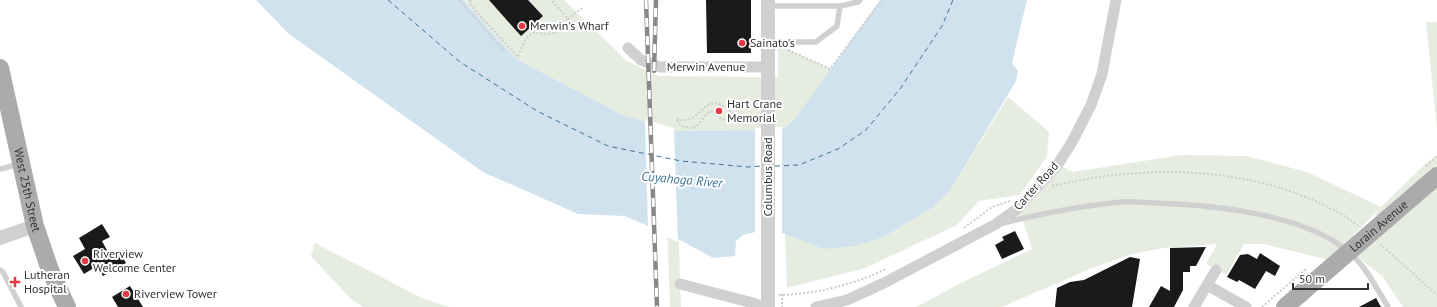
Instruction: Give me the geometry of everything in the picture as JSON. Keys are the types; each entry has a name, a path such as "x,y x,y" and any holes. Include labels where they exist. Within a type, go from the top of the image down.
{"main road":[{"name":"West 25th Street","path":"0,68 35,226 50,270 67,307"},
{"name":"Lorain Avenue","path":"1284,307 1437,176"}],"street":[{"name":"Carter Road","path":"816,307 847,300 884,283 996,224 1018,209 1046,179 1072,142 1091,105 1102,74 1116,0"},
{"name":"Columbus Road","path":"768,3 768,307"},
{"name":"Merwin Avenue","path":"628,48 641,60 660,67 767,66"},
{"path":"0,238 35,226"},
{"path":"1194,307 1216,270"},
{"path":"680,284 753,303 762,307"},
{"path":"1207,285 1246,307"},
{"path":"835,307 847,300"}],"lane":[{"path":"768,3 840,6 858,2 860,0"},
{"path":"768,42 816,42 837,26 840,6"},
{"path":"0,169 21,163"},
{"path":"996,224 1043,214 1123,202 1193,205 1235,210 1314,231 1338,244 1354,257 1388,307"},
{"path":"0,270 3,272 21,307"}],"path":[{"path":"459,0 503,50"},
{"path":"470,0 471,6 518,57 528,36 535,32 544,34 556,33 568,19 582,8"},
{"path":"551,0 568,19"},
{"path":"785,48 830,69 882,0"},
{"path":"735,114 726,120 721,119 714,111 707,113 697,126 692,128 681,126 676,120 681,121 693,118 706,104 714,103 721,104 735,114 747,127"},
{"path":"1045,188 1078,180 1151,172 1231,177 1294,192 1331,209 1351,220 1362,229"},
{"path":"962,229 992,207 1012,200"},
{"path":"1378,242 1436,294"},
{"path":"782,307 782,294 835,288 888,268"}],"shaded area":[{"path":"463,0 564,0 627,61 658,76 778,77 778,48 785,48 831,69 794,120 782,130 675,131 681,307 670,307 664,128 623,115 516,59"},
{"path":"1426,22 1437,22 1437,129"},
{"path":"1008,97 1049,132 1047,156 1020,195 979,201 957,225 865,268 787,288 785,234 823,249 884,237 932,208 951,189"},
{"path":"1181,155 1246,156 1307,172 1381,207 1424,165 1437,155 1437,307 1403,307 1382,276 1353,253 1379,209 1329,260 1264,244 1244,244 1226,275 1206,264 1217,244 1163,248 1132,254 1090,269 1002,307 916,307 961,283 1032,249 1023,221 996,228 1032,193 1063,167 1073,172"},
{"path":"315,243 424,299 449,307 363,307 350,298 311,256"}],"water":[{"name":"Cuyahoga River","path":"256,0 463,0 516,59 623,115 676,131 782,130 794,120 880,0 1027,0 1012,63 1018,71 1016,81 951,189 932,208 884,237 855,246 823,249 782,233 755,232 743,235 736,241 735,256 713,258 682,241 625,216 578,214 483,172 289,34"}],"pier":[{"path":"645,120 674,128 678,242 648,228"},
{"path":"782,127 782,235 755,234 755,128"}],"building":[{"name":"Merwin's Wharf","path":"489,0 528,0 543,16 521,36"},
{"path":"706,0 751,0 751,53 707,53"},
{"path":"102,224 110,237 102,241 110,256 119,251 126,263 103,276 97,266 84,274 73,256 85,249 79,238"},
{"path":"1015,231 1024,249 1002,259 995,245 1004,240 1002,237"},
{"path":"1206,247 1196,266 1190,266 1190,272 1183,272 1183,290 1174,307 1149,307 1161,286 1170,291 1170,248"},
{"path":"1260,253 1280,266 1275,276 1266,271 1255,289 1239,280 1237,282 1227,277 1240,255 1248,254 1257,259"},
{"path":"1130,257 1140,259 1132,307 1055,307 1057,288 1070,282 1084,280"},
{"name":"Riverview Tower","path":"130,286 143,307 118,307 112,297"},
{"path":"1376,298 1381,307 1359,307"}],"ferry route":[{"path":"388,0 460,62 537,111 608,146 681,161 748,167 762,166"},
{"path":"775,166 799,165 838,149 866,130 900,89 942,26 953,0"}],"railway":[{"path":"646,0 657,307"},
{"path":"654,71 656,0"}],"place":[{"name":"Merwin's Wharf","path":"522,26"},
{"name":"Sainato's","path":"742,43"},
{"name":"Hart Crane Memorial","path":"719,111"},
{"name":"Riverview Welcome Center","path":"85,261"},
{"name":"Lutheran Hospital","path":"15,282"},
{"name":"Riverview Tower","path":"126,294"}]}
